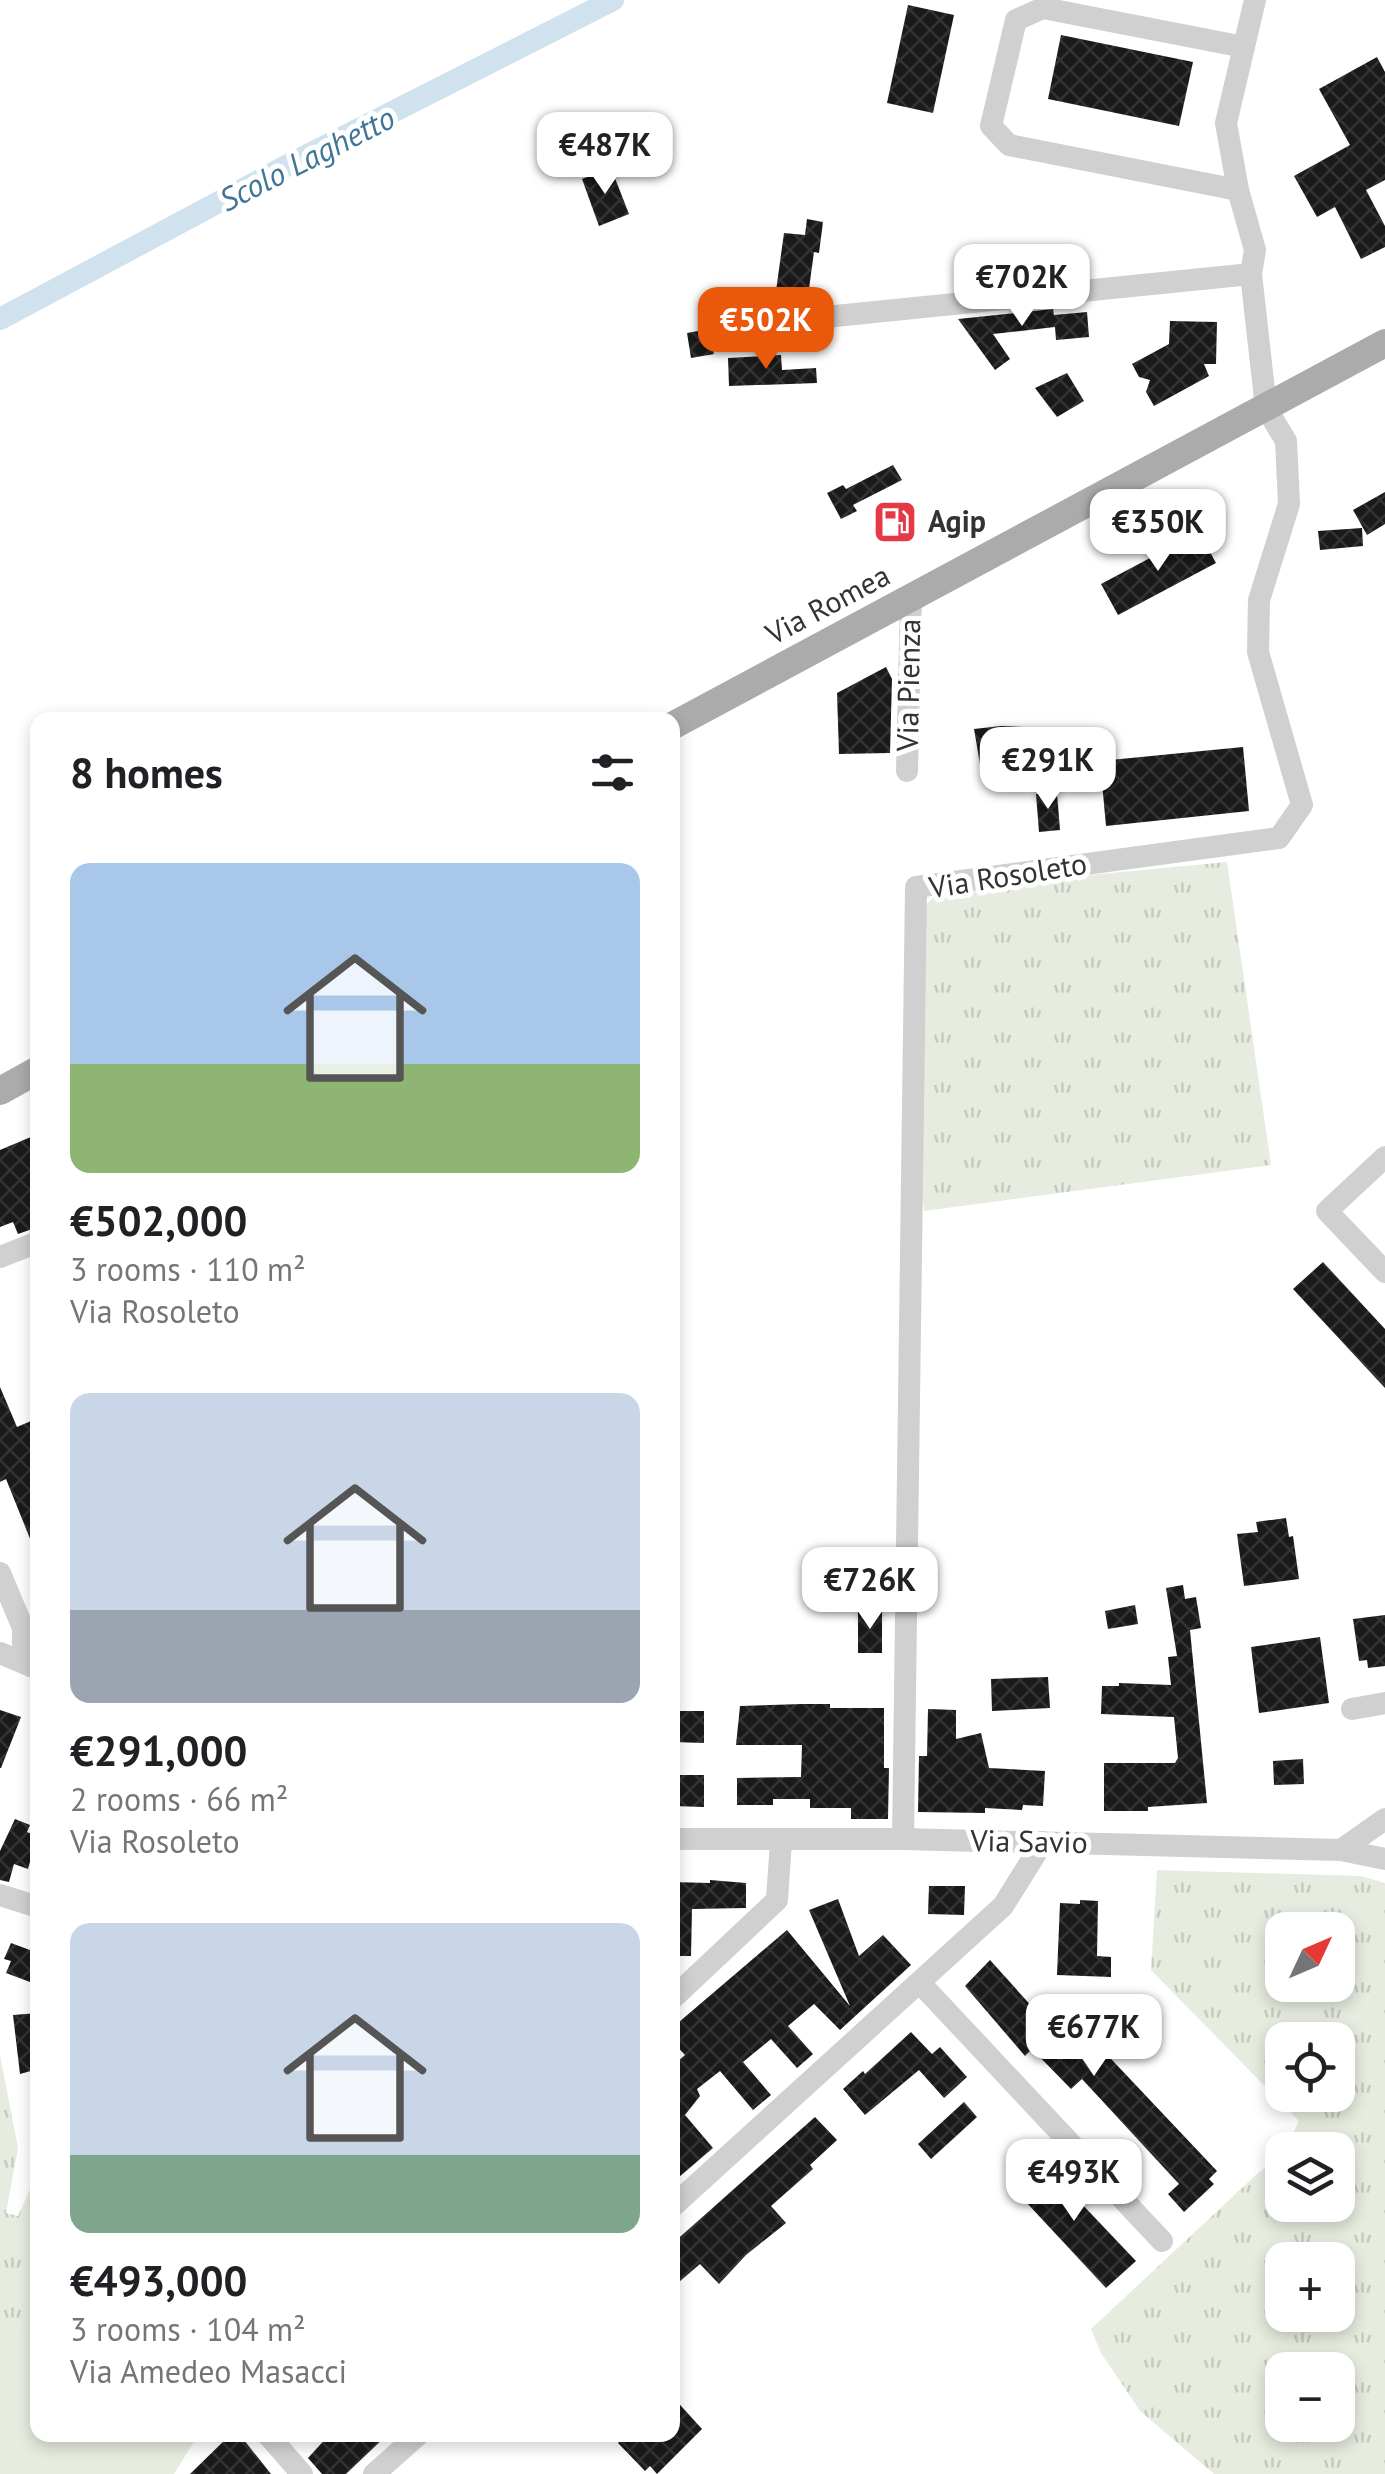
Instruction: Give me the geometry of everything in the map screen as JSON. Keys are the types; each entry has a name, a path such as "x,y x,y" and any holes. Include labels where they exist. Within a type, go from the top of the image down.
{"main road":[{"name":"Via Romea","path":"680,722 1385,343"},
{"path":"0,1091 30,1074"}],"street":[{"name":"Via Rosoleto","path":"903,1839 916,888 1279,838 1302,806 1258,652 1259,600 1289,504 1286,441 1266,408 1251,274 1255,250 1238,190 1226,123 1255,0"},
{"path":"1238,190 1008,146 991,126 1016,20 1043,8 1244,46"},
{"path":"776,322 1251,274"},
{"name":"Via Pienza","path":"907,771 911,598"},
{"path":"1385,1157 1328,1211 1385,1272"},
{"path":"0,1258 30,1245"},
{"path":"0,1573 23,1628 30,1666"},
{"path":"0,1653 30,1666"},
{"path":"1352,1709 1385,1703"},
{"path":"1341,1850 1385,1819"},
{"name":"Via Savio","path":"680,1839 903,1839 1341,1850 1385,1859"},
{"path":"680,1991 777,1900 781,1841"},
{"path":"680,2200 1003,1906 1043,1842"},
{"path":"0,1894 30,1904"},
{"path":"920,1983 1162,2241"},
{"path":"274,2442 302,2474"},
{"path":"374,2474 410,2442"}],"green space":[{"path":"1227,862 1271,1165 924,1211 914,1107 923,908 942,889"},
{"path":"1157,1870 1361,1876 1385,1883 1385,2474 1214,2474 1140,2411 1101,2353 1091,2329 1265,2168 1265,2222 1355,2222 1355,2132 1294,2132 1299,2121 1290,2112 1355,2112 1355,2022 1265,2022 1265,2086 1151,1970"},
{"path":"0,2055 18,2148 6,2213 18,2216 30,2189 30,2309 0,2359"},
{"path":"30,2309 30,2442 194,2442 174,2474 0,2474 0,2359"}],"building":[{"path":"908,5 954,15 933,113 887,103"},
{"path":"1061,35 1193,62 1179,126 1048,99"},
{"path":"1377,57 1385,72 1385,180 1366,190 1385,226 1385,247 1361,259 1335,207 1317,217 1294,176 1350,145 1319,89"},
{"path":"611,168 629,214 599,226 582,179"},
{"path":"807,219 823,222 808,296 776,291 784,233 805,235"},
{"path":"1053,309 1054,315 1087,312 1089,337 1056,340 1055,327 993,334 1010,359 995,370 958,319"},
{"path":"1170,321 1217,322 1216,364 1204,364 1209,376 1154,406 1146,392 1150,380 1139,377 1132,364 1169,344"},
{"path":"709,329 714,354 691,358 687,333"},
{"path":"781,355 782,370 816,368 817,383 729,386 728,358"},
{"path":"1067,373 1084,401 1057,417 1035,388"},
{"path":"893,465 902,480 853,505 857,511 841,519 827,493 843,485 846,489"},
{"path":"1385,492 1385,524 1367,535 1353,510"},
{"path":"1362,528 1363,546 1320,550 1318,531"},
{"path":"1199,532 1216,563 1118,615 1101,584"},
{"path":"886,667 892,679 890,753 839,754 837,693"},
{"path":"1024,727 1028,764 980,764 974,729"},
{"path":"1243,747 1249,811 1106,826 1100,761"},
{"path":"1057,793 1060,830 1039,832 1036,794"},
{"path":"30,1137 30,1230 18,1234 13,1222 0,1227 0,1150"},
{"path":"1323,1262 1385,1329 1385,1388 1293,1289"},
{"path":"0,1387 17,1427 30,1421 30,1539 6,1479 0,1482"},
{"path":"1286,1518 1289,1537 1293,1536 1299,1579 1244,1586 1237,1534 1258,1532 1256,1522"},
{"path":"1183,1585 1185,1599 1196,1597 1201,1628 1190,1630 1207,1803 1148,1807 1148,1811 1104,1811 1104,1763 1175,1763 1178,1758 1174,1717 1101,1714 1102,1686 1171,1685 1168,1657 1177,1656 1166,1588"},
{"path":"1135,1605 1138,1624 1108,1629 1105,1611"},
{"path":"858,1611 882,1611 882,1653 858,1653"},
{"path":"1385,1615 1385,1666 1368,1668 1367,1660 1359,1661 1353,1619"},
{"path":"1320,1637 1329,1703 1259,1713 1251,1647"},
{"path":"1048,1677 1050,1708 992,1711 991,1679"},
{"path":"830,1704 830,1708 884,1708 888,1819 851,1819 851,1808 810,1808 810,1799 773,1799 773,1805 737,1805 737,1778 801,1777 802,1745 736,1745 740,1706"},
{"path":"928,1709 956,1710 956,1739 981,1733 989,1768 1045,1771 1043,1806 1023,1805 1022,1810 985,1808 985,1813 918,1812 919,1756 927,1756"},
{"path":"0,1710 21,1717 1,1768 0,1768"},
{"path":"680,1711 704,1711 704,1743 680,1742"},
{"path":"1303,1759 1304,1784 1274,1785 1273,1761"},
{"path":"680,1775 704,1775 704,1807 680,1806"},
{"path":"15,1819 30,1825 28,1869 14,1864 9,1882 0,1880 0,1851"},
{"path":"680,1882 746,1883 746,1908 692,1909 691,1956 680,1956"},
{"path":"929,1886 965,1886 964,1915 928,1914"},
{"path":"838,1899 859,1956 883,1935 911,1965 840,2030 814,2004 788,2026 813,2054 797,2068 771,2039 743,2062 771,2095 753,2110 720,2071 697,2089 700,2096 685,2115 713,2148 680,2176 680,2059 685,2055 680,2050 680,2021 787,1930 850,2006 809,1910"},
{"path":"1080,1900 1098,1901 1097,1956 1111,1957 1111,1977 1057,1975 1060,1903 1080,1904"},
{"path":"11,1943 30,1950 30,1982 6,1973 11,1961 4,1959"},
{"path":"990,1960 1035,2010 1052,1994 1070,2014 1054,2029 1081,2057 1096,2043 1217,2171 1209,2179 1214,2184 1184,2212 1168,2194 1179,2184 1082,2079 1071,2089 1032,2049 1025,2056 965,1986"},
{"path":"30,2014 30,2071 20,2074 13,2015"},
{"path":"911,2032 932,2054 940,2047 967,2077 944,2098 919,2070 865,2115 843,2089"},
{"path":"964,2102 977,2117 931,2159 918,2144"},
{"path":"815,2117 837,2140 810,2165 813,2169 771,2206 786,2223 746,2255 719,2284 700,2264 680,2281 680,2237"},
{"path":"1039,2159 1136,2261 1106,2288 1013,2188"},
{"path":"680,2405 702,2429 657,2474 650,2466 645,2471 618,2443 680,2442"},
{"path":"223,2442 246,2442 271,2474 190,2474"},
{"path":"323,2442 380,2442 346,2474 322,2474 308,2458"}],"waterway":[{"name":"Scolo Laghetto","path":"0,319 288,165 613,0"}],"place":[{"name":"Agip","path":"895,522"}]}
